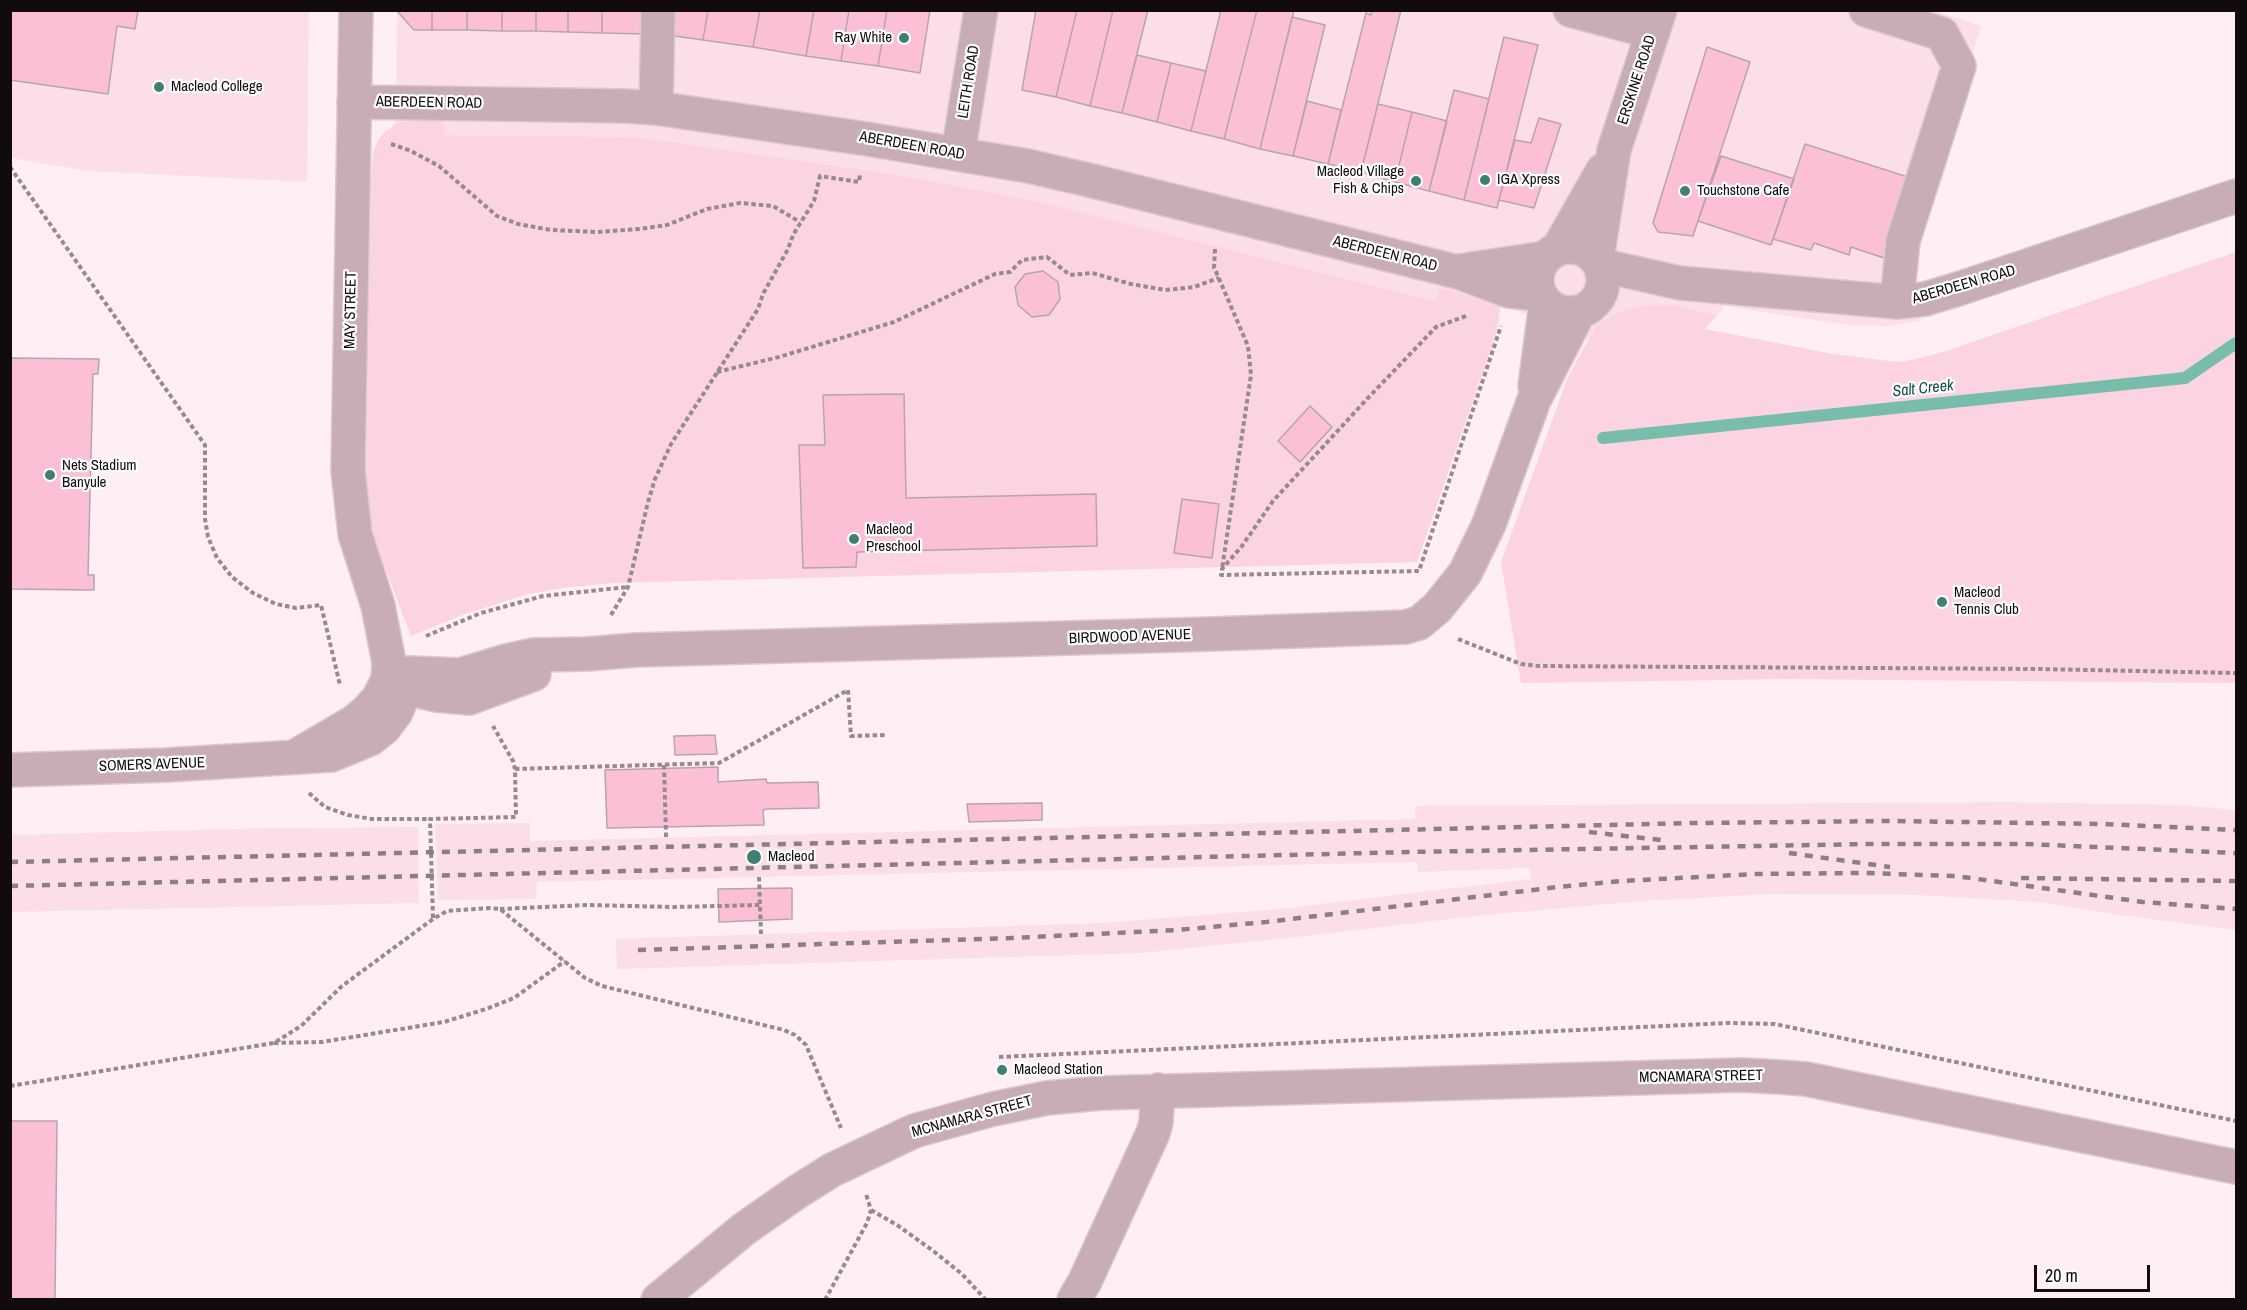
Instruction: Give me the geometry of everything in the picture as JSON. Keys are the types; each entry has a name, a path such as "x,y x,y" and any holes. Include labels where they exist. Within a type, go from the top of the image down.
{"street":[{"name":"MAY STREET","path":"356,10 348,471 350,507 355,534 399,667"},
{"path":"656,108 658,10"},
{"name":"LEITH ROAD","path":"958,154 981,10"},
{"path":"1570,10 1656,21"},
{"path":"1866,10 1942,34 1959,66 1903,241 1897,302"},
{"name":"ERSKINE ROAD","path":"1598,262 1614,150 1656,21"},
{"name":"ABERDEEN ROAD","path":"354,102 588,104 656,108 867,139 1085,179 1458,272 1532,296"},
{"name":"ERSKINE ROAD","path":"1552,253 1614,150"},
{"name":"ABERDEEN ROAD","path":"1598,262 1680,283 1897,302 1925,299 1952,291 2236,196"},
{"path":"1419,623 1437,608 1465,573 1489,524 1534,400 1585,310 1598,299 1603,288 1603,277 1598,262 1589,252 1579,248 1552,253 1537,275 1537,285 1532,296 1540,338 1534,400"},
{"name":"ABERDEEN ROAD","path":"1458,272 1552,253"},
{"name":"ABERDEEN ROAD","path":"1585,310 1680,283"},
{"path":"1532,296 1562,312 1571,314 1585,310"},
{"name":"BIRDWOOD AVENUE","path":"399,667 460,675 533,655 1368,629 1406,627 1419,623"},
{"name":"BIRDWOOD AVENUE","path":"399,667 436,695 456,698 480,694 586,654"},
{"name":"SOMERS AVENUE","path":"10,770 167,765 294,757 354,722 366,712 378,699 399,667"},
{"name":"MCNAMARA STREET","path":"658,1299 744,1229 832,1170 914,1131 993,1109 1047,1098 1158,1090 1742,1075 1779,1077 1806,1079 2236,1167"},
{"path":"1074,1299 1085,1281 1153,1132 1158,1090"}],"path":[{"path":"586,654 628,587 635,550 655,479 671,444 758,309 763,294 779,267 800,222 814,201 820,176 859,182 867,139"},
{"path":"391,144 411,151 439,166 497,216 518,224 551,230 597,232 640,229 667,225 706,209 741,203 773,206 800,222"},
{"path":"10,166 205,445 205,519 208,537 217,558 227,571 253,593 276,604 296,608 321,605 340,686 399,667 481,613 553,595 628,587"},
{"path":"1222,214 1214,267 1248,346 1251,375 1221,575 1419,571 1503,320 1532,296"},
{"path":"716,372 779,357 894,322 995,274 1010,272 1022,260 1047,257 1070,275 1092,273 1131,284 1165,290 1194,287 1219,278"},
{"path":"1222,569 1242,546 1273,501 1410,353 1436,327 1463,316 1474,315"},
{"path":"1419,623 1530,666 2026,669 2236,673"},
{"path":"515,769 719,763 848,690 851,736 885,735"},
{"path":"294,757 301,779 311,796 326,807 348,815 372,819 516,817 513,761 488,717 480,694"},
{"path":"664,765 666,837"},
{"path":"430,819 433,919"},
{"path":"759,877 761,934"},
{"path":"274,1043 301,1026 342,986 447,911 586,905 674,907 760,905"},
{"path":"500,909 585,978 602,986 784,1030 795,1035 806,1045 835,1113"},
{"path":"10,1086 274,1043 322,1042 444,1022 514,998 564,961"},
{"path":"866,1196 871,1210 932,1250 962,1274 986,1299"},
{"path":"825,1299 859,1239 871,1210"}],"shaded area":[{"path":"1933,10 1981,26 1910,247 1921,321 1888,326 1847,325 1725,306 1717,315 1675,305 1596,328 1588,340 1501,304 1440,288 1437,301 1037,201 892,174 637,137 445,135 396,124 397,11"},
{"name":"Macleod College","path":"10,11 309,11 307,182 90,171 11,158"},
{"path":"409,121 443,121 445,135 637,137 892,174 1037,201 1436,301 1440,288 1501,304 1496,334 1417,562 611,583 528,594 462,615 411,636 377,547 369,515 366,486 373,154 378,140 385,132 396,124"},
{"path":"2236,252 2236,683 1785,679 1521,683 1501,562 1568,377 1595,328 1608,318 1625,309 1649,305 1675,305 1717,315 1705,329 1833,354 1897,362 1943,352"},
{"path":"2007,802 2179,805 2236,810 2236,930 2039,902 1917,895 1772,894 1641,901 1475,916 1141,953 617,969 616,939 1102,923 1280,909 1531,879 1529,868 1418,872 1417,862 537,882 536,899 438,900 435,824 530,823 530,841 1415,819 1415,806"},
{"path":"418,827 419,903 11,912 11,835 272,828"}],"building":[{"path":"10,10 138,10 135,29 117,26 108,94 10,80"},
{"path":"432,10 432,30 414,30 397,11"},
{"path":"432,10 467,10 467,30 432,30"},
{"path":"467,10 502,10 502,31 467,30"},
{"path":"502,10 536,10 536,31 502,31"},
{"path":"536,10 568,10 568,32 536,31"},
{"path":"568,10 602,10 602,33 568,32"},
{"path":"602,10 648,10 647,34 602,33"},
{"path":"669,10 708,10 703,40 668,35"},
{"path":"708,10 760,10 753,47 703,40"},
{"path":"760,10 814,10 806,56 753,47"},
{"path":"814,10 849,10 841,61 806,56"},
{"path":"849,10 887,10 878,66 841,61"},
{"name":"Ray White","path":"887,10 930,10 920,73 878,66"},
{"path":"1036,10 1077,10 1056,97 1022,90"},
{"path":"1077,10 1113,10 1090,106 1056,97"},
{"path":"1113,10 1148,10 1122,113 1090,106"},
{"path":"1221,10 1257,10 1224,139 1191,131"},
{"path":"1257,10 1294,10 1260,149 1224,139"},
{"path":"1372,10 1401,10 1361,172 1328,164 1366,13 1371,15"},
{"path":"1292,17 1325,25 1293,156 1260,149"},
{"path":"1504,37 1538,45 1497,208 1464,200"},
{"path":"1707,47 1750,62 1693,236 1658,232 1653,223"},
{"path":"1137,55 1171,63 1157,122 1122,113"},
{"path":"1171,63 1206,71 1191,131 1157,122"},
{"path":"1454,90 1489,99 1464,200 1429,191"},
{"path":"1307,101 1341,110 1328,164 1293,156"},
{"path":"1378,104 1412,112 1395,182 1361,172"},
{"path":"1412,112 1447,121 1429,191 1395,182"},
{"path":"1539,118 1561,124 1534,208 1499,200 1515,140 1531,143"},
{"path":"1805,144 1914,179 1887,259 1851,247 1849,255 1814,243 1811,250 1773,239"},
{"path":"1721,156 1794,179 1771,245 1698,221"},
{"path":"1043,271 1058,282 1060,299 1049,315 1032,317 1018,305 1015,287 1025,274"},
{"name":"Nets Stadium Banyule","path":"10,358 99,359 98,374 93,374 88,575 94,575 94,590 10,589"},
{"path":"904,394 906,498 1096,494 1097,546 857,552 856,567 803,568 799,445 825,445 823,395"},
{"path":"1310,406 1332,427 1300,462 1278,441"},
{"path":"1182,499 1219,504 1212,558 1174,553"},
{"path":"715,735 717,754 675,755 674,736"},
{"path":"718,767 718,782 766,779 767,783 818,782 819,808 763,810 764,825 607,828 605,770"},
{"path":"1042,803 1042,820 969,822 967,804"},
{"path":"792,888 792,919 719,922 718,889"},
{"path":"10,1121 57,1121 55,1300 10,1300"}],"waterway":[{"name":"Salt Creek","path":"1603,438 2185,378 2236,343"}],"railway":[{"path":"10,862 1694,823 1889,821 2104,824 2236,830"},
{"path":"1589,832 1661,840"},
{"path":"10,886 1410,852 1870,844 2026,844 2236,853"},
{"path":"1789,853 1890,867"},
{"path":"638,950 1012,938 1177,930 1266,922 1558,887 1622,881 1757,874 1864,873 1956,876 2143,902 2236,909"},
{"path":"2021,878 2236,881"}],"place":[{"name":"Ray White","path":"904,38"},
{"name":"Macleod College","path":"159,87"},
{"name":"IGA Xpress","path":"1485,180"},
{"name":"Macleod Village Fish & Chips","path":"1416,181"},
{"name":"Touchstone Cafe","path":"1685,191"},
{"name":"Nets Stadium Banyule","path":"50,475"},
{"name":"Macleod Preschool","path":"854,539"},
{"name":"Macleod Tennis Club","path":"1942,602"},
{"name":"Macleod","path":"754,857"},
{"name":"Macleod Station","path":"1002,1070"}]}
